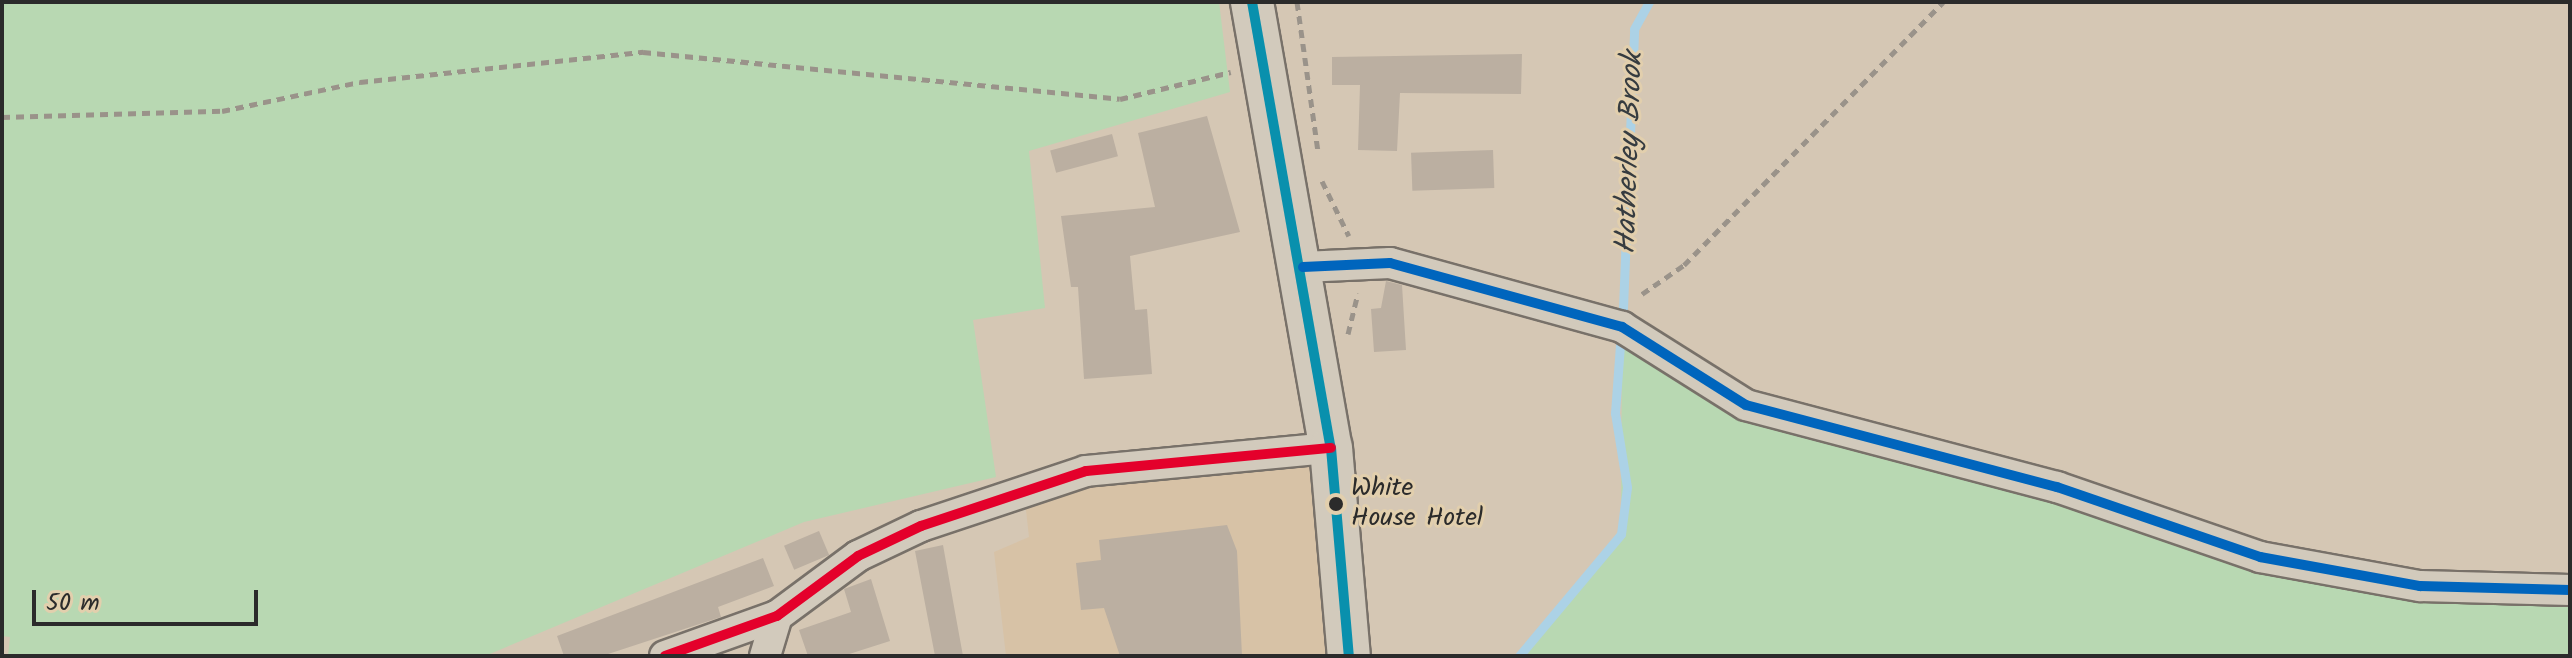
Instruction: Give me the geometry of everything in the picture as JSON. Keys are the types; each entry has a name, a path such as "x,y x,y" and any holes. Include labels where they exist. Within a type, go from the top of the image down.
{"main road":[{"path":"1252,2 1261,65 1303,267 1331,448 1349,656"}],"street":[{"path":"1303,267 1390,263 1622,327 1746,405 2057,487 2260,557 2420,586 2570,590"},
{"path":"665,656 777,616 858,556 921,526 1086,471 1331,448"},
{"path":"765,656 777,616"}],"path":[{"path":"1930,11 1931,2"},
{"path":"1642,294 1684,265 1930,11 1943,2"},
{"path":"2,117 222,111 360,82 643,52 1120,99 1261,65"}],"shaded area":[{"path":"1331,448 1349,656 1006,656 994,552 1029,537 1024,492"}],"green space":[{"path":"2,2 1219,2 1230,92 1029,151 1045,308 973,320 996,477 804,522 485,656 8,656 10,637 2,636"},
{"path":"1622,327 1746,405 2260,557 2570,589 2570,656 1525,656 1621,534"}],"building":[{"path":"1522,54 1521,94 1400,93 1397,151 1358,150 1360,85 1332,85 1332,57"},
{"path":"1207,116 1240,232 1130,256 1135,310 1147,309 1152,374 1084,379 1078,287 1071,287 1061,216 1155,207 1138,133"},
{"path":"1112,134 1118,156 1056,173 1050,151"},
{"path":"1493,150 1494,188 1412,191 1411,153"},
{"path":"1386,281 1402,285 1406,350 1374,352 1371,309 1381,308"},
{"path":"1227,525 1237,551 1242,656 1120,656 1104,608 1081,610 1076,563 1101,560 1099,540"},
{"path":"819,531 829,555 794,570 784,546"},
{"path":"943,545 963,656 935,656 915,551"},
{"path":"763,558 774,586 718,607 721,617 602,656 564,656 557,636"},
{"path":"871,579 890,641 843,656 808,656 799,630 851,612 844,589"}],"waterway":[{"name":"Hatherley Brook","path":"1623,308 1634,29 1649,2"},
{"name":"Hatherley Brook","path":"1519,656 1621,534 1627,487 1615,413 1620,345"}],"transit line":[{"path":"1252,2 1331,448 1349,656"},
{"path":"1303,267 1390,263 1622,327 1746,405 2057,487 2260,557 2420,586 2570,590"},
{"path":"665,656 777,616 858,556 921,526 1086,471 1331,448"}],"place":[{"name":"White House Hotel","path":"1336,504"}]}
